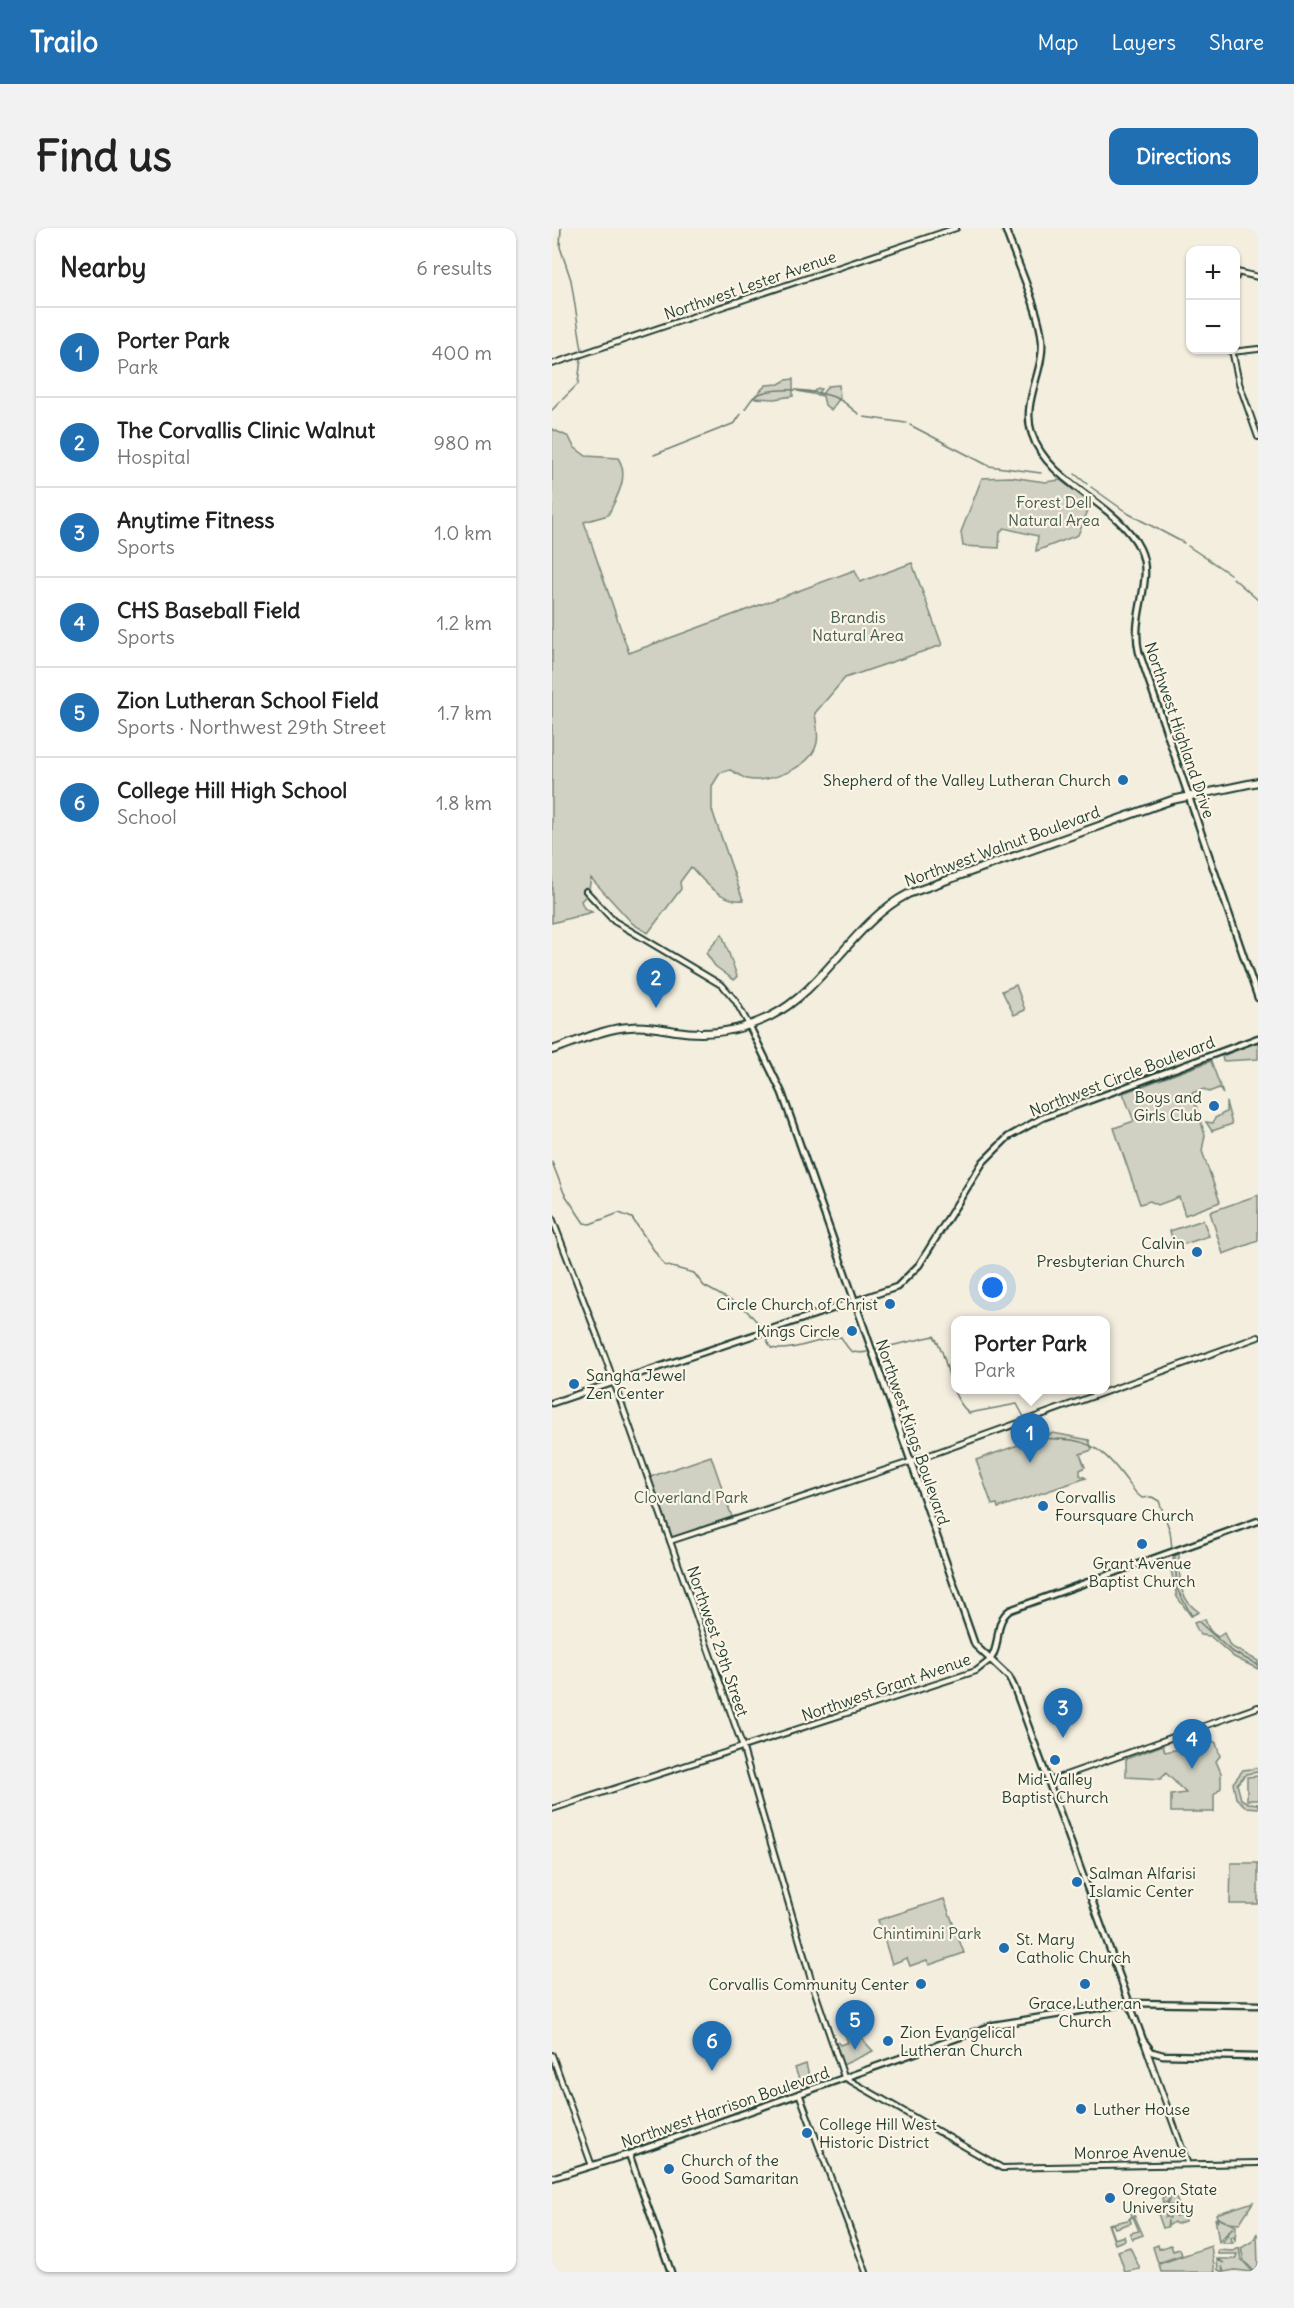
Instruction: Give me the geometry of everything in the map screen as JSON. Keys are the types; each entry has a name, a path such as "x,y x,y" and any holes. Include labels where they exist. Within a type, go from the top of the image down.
{"main road":[{"name":"Northwest Highland Drive","path":"1005,228 1039,325 1042,341 1039,368 1029,411 1032,434 1045,458 1124,526 1140,548 1145,576 1136,619 1137,643 1258,998"},
{"name":"Northwest Walnut Boulevard","path":"552,1050 623,1027 648,1027 700,1033 749,1025 776,1013 800,996 875,917 902,897 1033,848 1188,795 1258,782"},
{"name":"Northwest Kings Boulevard","path":"749,1025 782,1093 975,1645 1012,1683 1129,2003 1150,2054"},
{"name":"Northwest Circle Boulevard","path":"552,1402 855,1303 897,1287 913,1273 983,1162 1019,1130 1042,1118 1258,1038"},
{"name":"Northwest Grant Avenue","path":"990,1660 998,1646 1000,1621 1010,1610 1258,1521"},
{"name":"Northwest Harrison Boulevard","path":"552,2178 629,2154 991,2026 1129,2003 1258,2005"},
{"path":"1150,2054 1258,2057"},
{"path":"629,2154 671,2272"}],"street":[{"name":"Northwest Lester Avenue","path":"552,364 956,228"},
{"path":"1240,273 1258,277"},
{"path":"1240,350 1258,349"},
{"path":"1233,354 1239,382 1258,437"},
{"name":"Northwest Kings Boulevard","path":"586,891 614,921 723,986 735,1000 749,1025"},
{"name":"Northwest 29th Street","path":"552,1218 614,1382 742,1748 844,2078"},
{"path":"1110,1390 1258,1337"},
{"path":"670,1541 910,1462 1099,1394"},
{"name":"Northwest Grant Avenue","path":"552,1809 976,1671 990,1660"},
{"path":"1048,1781 1258,1707"},
{"path":"753,1752 754,1744"},
{"name":"Northwest Kings Boulevard","path":"1150,2054 1187,2163"},
{"path":"552,2055 592,2166"},
{"name":"Monroe Avenue","path":"844,2078 1002,2168 1258,2163"},
{"path":"799,2093 866,2272"}],"green space":[{"path":"793,379 793,396 774,399 753,398 766,385 779,384"},
{"path":"839,385 840,398 831,410 825,405 823,396 797,391 813,392 818,388 821,389 818,393 822,394 828,386"},
{"name":"Brandis Natural Area","path":"552,429 569,437 574,447 586,456 618,458 621,465 623,472 621,486 608,515 584,522 629,653 855,570 860,582 912,563 942,645 845,678 815,713 818,734 812,754 787,773 756,780 747,779 730,770 720,773 712,786 712,810 743,900 721,895 691,867 680,882 681,889 648,933 633,924 591,878 588,894 581,901 584,908 592,912 552,923"},
{"name":"Forest Dell Natural Area","path":"1011,477 1045,482 1060,480 1091,503 1078,535 1036,551 1038,536 1004,528 1000,532 999,548 963,546 961,532 982,478"},
{"path":"722,934 737,976 734,980 715,966 706,953"},
{"path":"1016,985 1025,1010 1014,1015 1002,991"},
{"path":"1258,1042 1258,1059 1223,1061 1222,1056"},
{"path":"1211,1061 1223,1094 1219,1088 1209,1092 1204,1089 1192,1093 1205,1135 1202,1151 1220,1202 1185,1215 1179,1197 1158,1205 1150,1201 1140,1204 1114,1128 1134,1121 1123,1093"},
{"path":"1226,1102 1232,1124 1212,1131 1206,1122 1213,1123 1215,1118 1226,1112"},
{"path":"1258,1195 1258,1241 1223,1254 1210,1212"},
{"path":"1203,1220 1209,1236 1175,1247 1170,1231"},
{"path":"1039,1421 1044,1436 1053,1433 1089,1440 1092,1450 1080,1454 1085,1467 1080,1470 1080,1475 1086,1478 998,1508 997,1504 992,1505 976,1460 1029,1441 1024,1426"},
{"name":"Cloverland Park","path":"711,1456 732,1517 672,1537 650,1477"},
{"path":"1179,1554 1183,1594 1199,1612 1191,1616 1177,1597 1171,1570 1174,1569 1173,1556"},
{"path":"1205,1619 1213,1634 1218,1637 1224,1633 1230,1646 1258,1661 1258,1669 1234,1657 1210,1636 1200,1635 1194,1623"},
{"path":"1208,1738 1216,1743 1220,1756 1216,1761 1221,1773 1221,1788 1214,1795 1214,1812 1171,1812 1171,1795 1186,1793 1166,1773 1161,1779 1126,1777 1126,1759 1163,1745 1165,1752 1190,1747 1190,1742"},
{"path":"1258,1768 1258,1772 1246,1774 1237,1784 1241,1799 1248,1803 1258,1804 1258,1808 1246,1807 1236,1798 1233,1783 1243,1770"},
{"path":"1258,1776 1258,1800 1247,1800 1247,1777"},
{"path":"1231,1863 1258,1863 1258,1904 1230,1904"},
{"name":"Chintimini Park","path":"944,1899 964,1953 929,1965 927,1960 910,1966 907,1958 892,1964 878,1920"},
{"path":"858,2025 864,2041 873,2051 843,2065 834,2043 838,2042 840,2045 848,2042 843,2030"},
{"path":"806,2064 810,2080 819,2079 809,2082 807,2077 808,2083 819,2080 820,2082 802,2088 795,2068"},
{"path":"1174,2193 1180,2208 1174,2210 1174,2206 1167,2204 1172,2195 1163,2204 1162,2198"},
{"path":"1253,2202 1239,2224 1228,2223 1217,2217 1216,2214"},
{"path":"1163,2206 1163,2213 1167,2215 1165,2217 1170,2218 1169,2215 1174,2213 1174,2210 1175,2216 1184,2215 1185,2221 1176,2224 1174,2222 1168,2226 1168,2220 1167,2227 1163,2228 1156,2208"},
{"path":"1134,2207 1134,2215 1143,2235 1132,2239 1130,2233 1139,2231 1133,2217 1130,2218 1132,2216 1129,2208"},
{"path":"1130,2218 1131,2223 1115,2228 1113,2224 1109,2225 1114,2239 1124,2236 1125,2240 1115,2244 1108,2224"},
{"path":"1215,2218 1218,2222 1217,2218 1236,2226 1235,2240 1233,2236 1231,2238 1233,2243 1222,2243 1233,2227 1219,2242"},
{"path":"1257,2233 1258,2266 1255,2272 1244,2261 1241,2248 1253,2241"},
{"path":"1158,2245 1159,2249 1171,2245 1173,2251 1180,2249 1182,2255 1158,2263 1153,2247"},
{"path":"1211,2246 1215,2272 1161,2272 1159,2264"},
{"path":"1130,2247 1140,2269 1125,2272 1118,2251"},
{"path":"1239,2248 1241,2259 1253,2272 1235,2270 1224,2272 1222,2266 1223,2272 1218,2270 1217,2260 1224,2263 1218,2259 1235,2259 1237,2254 1218,2254 1218,2250 1233,2251"}],"waterway":[{"path":"561,228 560,247 571,280 582,350"},
{"path":"552,410 578,384 581,358"},
{"path":"745,409 753,398 760,394 796,390 832,396 843,401 859,414"},
{"path":"654,455 735,423 741,414"},
{"path":"864,417 906,423"},
{"path":"910,425 989,466 1041,473"},
{"path":"1075,474 1087,484"},
{"path":"1091,487 1129,514 1184,543"},
{"path":"1188,546 1230,574"},
{"path":"1233,578 1258,600"},
{"path":"552,1162 564,1193 584,1223 590,1224 619,1213 632,1218 664,1265 694,1273 704,1286 744,1308 762,1327"},
{"path":"877,1349 934,1336 943,1355 951,1383"},
{"path":"766,1338 771,1348 788,1349 841,1337 851,1351 867,1352"},
{"path":"956,1394 969,1413 1017,1404 1024,1417"},
{"path":"1028,1425 1034,1436 1072,1440 1093,1447 1109,1459 1142,1498 1152,1497 1159,1501 1170,1531 1172,1548"},
{"path":"1175,1557 1177,1589 1192,1616"},
{"path":"1198,1621 1231,1651 1258,1665"}],"place":[{"name":"Shepherd of the Valley Lutheran Church","path":"1123,780"},
{"name":"The Corvallis Clinic Walnut","path":"656,1008"},
{"name":"Boys and Girls Club","path":"1214,1106"},
{"name":"Calvin Presbyterian Church","path":"1197,1252"},
{"name":"Circle Church of Christ","path":"890,1304"},
{"name":"Kings Circle","path":"852,1331"},
{"name":"Sangha Jewel Zen Center","path":"574,1384"},
{"name":"Porter Park","path":"1030,1463"},
{"name":"Corvallis Foursquare Church","path":"1043,1506"},
{"name":"Grant Avenue Baptist Church","path":"1142,1544"},
{"name":"Anytime Fitness","path":"1063,1738"},
{"name":"Mid-Valley Baptist Church","path":"1055,1760"},
{"name":"CHS Baseball Field","path":"1192,1769"},
{"name":"Salman Alfarisi Islamic Center","path":"1077,1882"},
{"name":"St. Mary Catholic Church","path":"1004,1948"},
{"name":"Corvallis Community Center","path":"921,1984"},
{"name":"Grace Lutheran Church","path":"1085,1984"},
{"name":"Zion Evangelical Lutheran Church","path":"888,2041"},
{"name":"Zion Lutheran School Field","path":"855,2050"},
{"name":"College Hill High School","path":"712,2071"},
{"name":"Luther House","path":"1081,2109"},
{"name":"College Hill West Historic District","path":"807,2133"},
{"name":"Church of the Good Samaritan","path":"669,2169"},
{"name":"Oregon State University","path":"1110,2198"}]}
